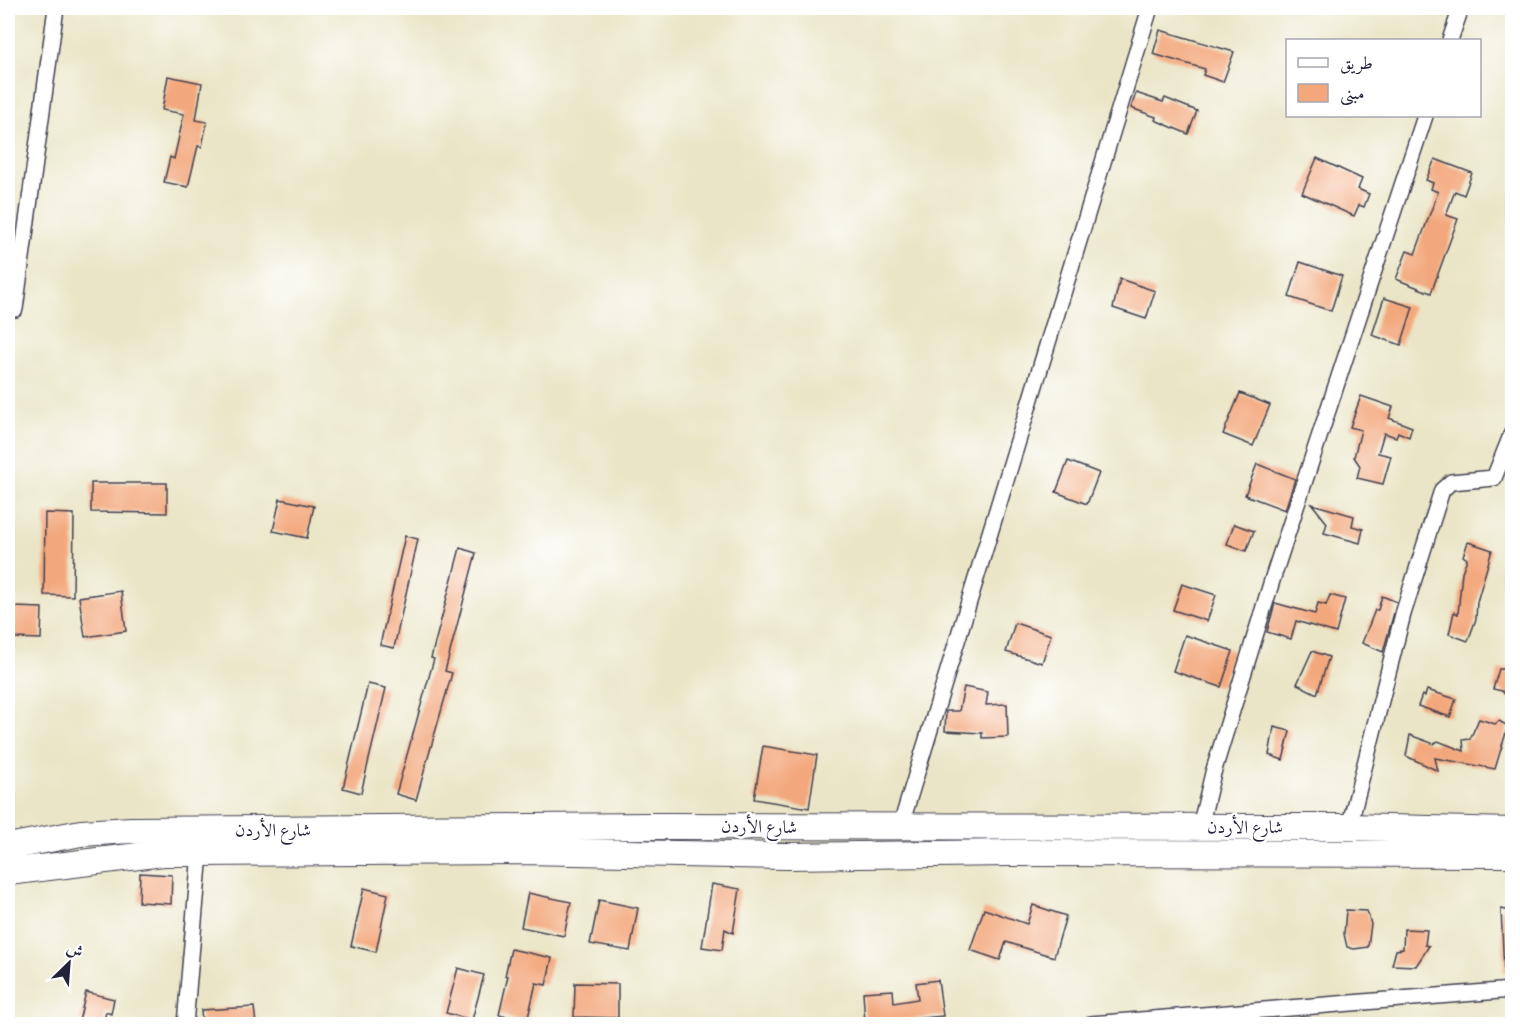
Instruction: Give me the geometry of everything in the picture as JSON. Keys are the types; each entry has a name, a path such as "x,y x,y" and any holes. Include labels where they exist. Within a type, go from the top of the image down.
{"highway":[{"name":"شارع الأردن","path":"8,847 81,834 131,830 651,826 1349,827 1472,843 1512,854"},
{"path":"650,853 651,826"},
{"name":"شارع الأردن","path":"8,872 152,854 650,853 787,856 1009,853 1472,843 1512,831"}],"street":[{"path":"15,309 56,8"},
{"path":"900,828 1150,8"},
{"path":"1450,39 1461,8"},
{"path":"1200,827 1213,773 1274,574 1425,117"},
{"path":"1349,827 1400,625 1442,490 1451,482 1494,478 1512,433"},
{"path":"185,1024 200,853"},
{"path":"1091,1024 1512,990"}],"building":[{"path":"1160,30 1234,52 1223,82 1203,75 1205,69 1153,54"},
{"path":"168,76 202,83 196,120 207,122 202,147 198,146 188,187 164,182 170,157 174,159 184,114 162,110"},
{"path":"1136,93 1163,102 1165,98 1197,111 1188,134 1155,120 1156,117 1131,108"},
{"path":"1317,158 1362,179 1358,189 1369,194 1364,207 1359,205 1354,216 1302,193"},
{"path":"1435,159 1472,173 1464,195 1455,191 1446,215 1458,219 1431,293 1396,279 1407,251 1415,254 1438,192 1431,189 1433,183 1426,180"},
{"path":"1300,262 1342,276 1331,311 1289,297"},
{"path":"1120,279 1155,291 1146,319 1113,308"},
{"path":"1384,298 1413,307 1401,345 1372,335"},
{"path":"1240,393 1270,405 1253,446 1223,434"},
{"path":"1361,396 1393,407 1389,418 1412,427 1409,437 1398,432 1396,437 1384,433 1378,453 1391,456 1383,484 1357,478 1360,466 1354,457 1361,430 1350,427"},
{"path":"1068,461 1099,473 1087,504 1056,492"},
{"path":"1257,464 1295,479 1285,510 1245,495"},
{"path":"91,483 167,483 167,513 91,512"},
{"path":"280,499 314,506 307,538 273,531"},
{"path":"1312,504 1354,516 1352,526 1363,529 1360,543 1324,533 1327,523"},
{"path":"45,513 74,514 73,596 44,595"},
{"path":"1234,524 1254,531 1246,551 1227,544"},
{"path":"405,536 418,539 394,648 380,645"},
{"path":"1468,542 1492,550 1477,602 1476,619 1468,641 1449,634 1454,612 1458,614 1462,572 1467,559 1463,556"},
{"path":"460,548 476,553 445,671 452,673 416,800 396,794 434,659 431,658"},
{"path":"1182,584 1216,595 1207,621 1173,610"},
{"path":"121,591 126,631 85,637 79,597"},
{"path":"1330,595 1345,599 1336,633 1296,621 1291,639 1267,632 1275,603 1315,614 1318,603 1326,605"},
{"path":"1382,596 1397,602 1383,652 1362,643 1375,610 1378,610"},
{"path":"15,607 42,608 41,639 14,638"},
{"path":"1015,623 1051,635 1042,663 1006,652"},
{"path":"1185,635 1233,651 1221,687 1173,671"},
{"path":"1312,651 1329,657 1317,694 1297,684"},
{"path":"1499,669 1512,669 1512,702 1502,691 1493,689"},
{"path":"368,684 386,688 361,793 343,788"},
{"path":"964,687 988,692 986,705 1007,704 1008,737 982,738 982,733 945,731 946,711 959,711"},
{"path":"1427,690 1456,699 1450,717 1418,706 1422,695 1425,696"},
{"path":"1479,719 1495,724 1499,721 1508,726 1495,769 1435,758 1438,771 1406,756 1410,735 1434,744 1438,741 1464,751 1463,740 1470,739"},
{"path":"1274,727 1290,731 1283,760 1269,755"},
{"path":"763,746 817,755 809,808 754,799"},
{"path":"140,873 172,875 171,904 139,902"},
{"path":"712,884 740,889 733,933 725,929 722,950 702,947"},
{"path":"364,888 388,894 376,952 351,946"},
{"path":"528,893 571,902 564,936 521,927"},
{"path":"599,900 638,908 630,951 590,944"},
{"path":"1033,905 1066,916 1054,957 1006,942 1000,960 970,950 984,909 1027,924"},
{"path":"1501,909 1512,911 1512,972 1504,972"},
{"path":"1346,910 1367,911 1371,924 1368,947 1354,949 1347,947 1344,934"},
{"path":"1404,929 1427,930 1425,945 1429,946 1416,966 1392,965 1396,950 1403,949"},
{"path":"511,949 552,958 546,985 536,983 527,1022 499,1015 508,976 505,976"},
{"path":"458,968 484,975 472,1020 446,1013"},
{"path":"938,980 943,1016 865,1024 863,992 893,990 894,1003 918,999 916,983"},
{"path":"575,983 618,984 618,1018 574,1017"},
{"path":"86,992 114,999 111,1014 106,1012 103,1024 79,1021"},
{"path":"254,1007 256,1024 202,1024 201,1010"}]}
